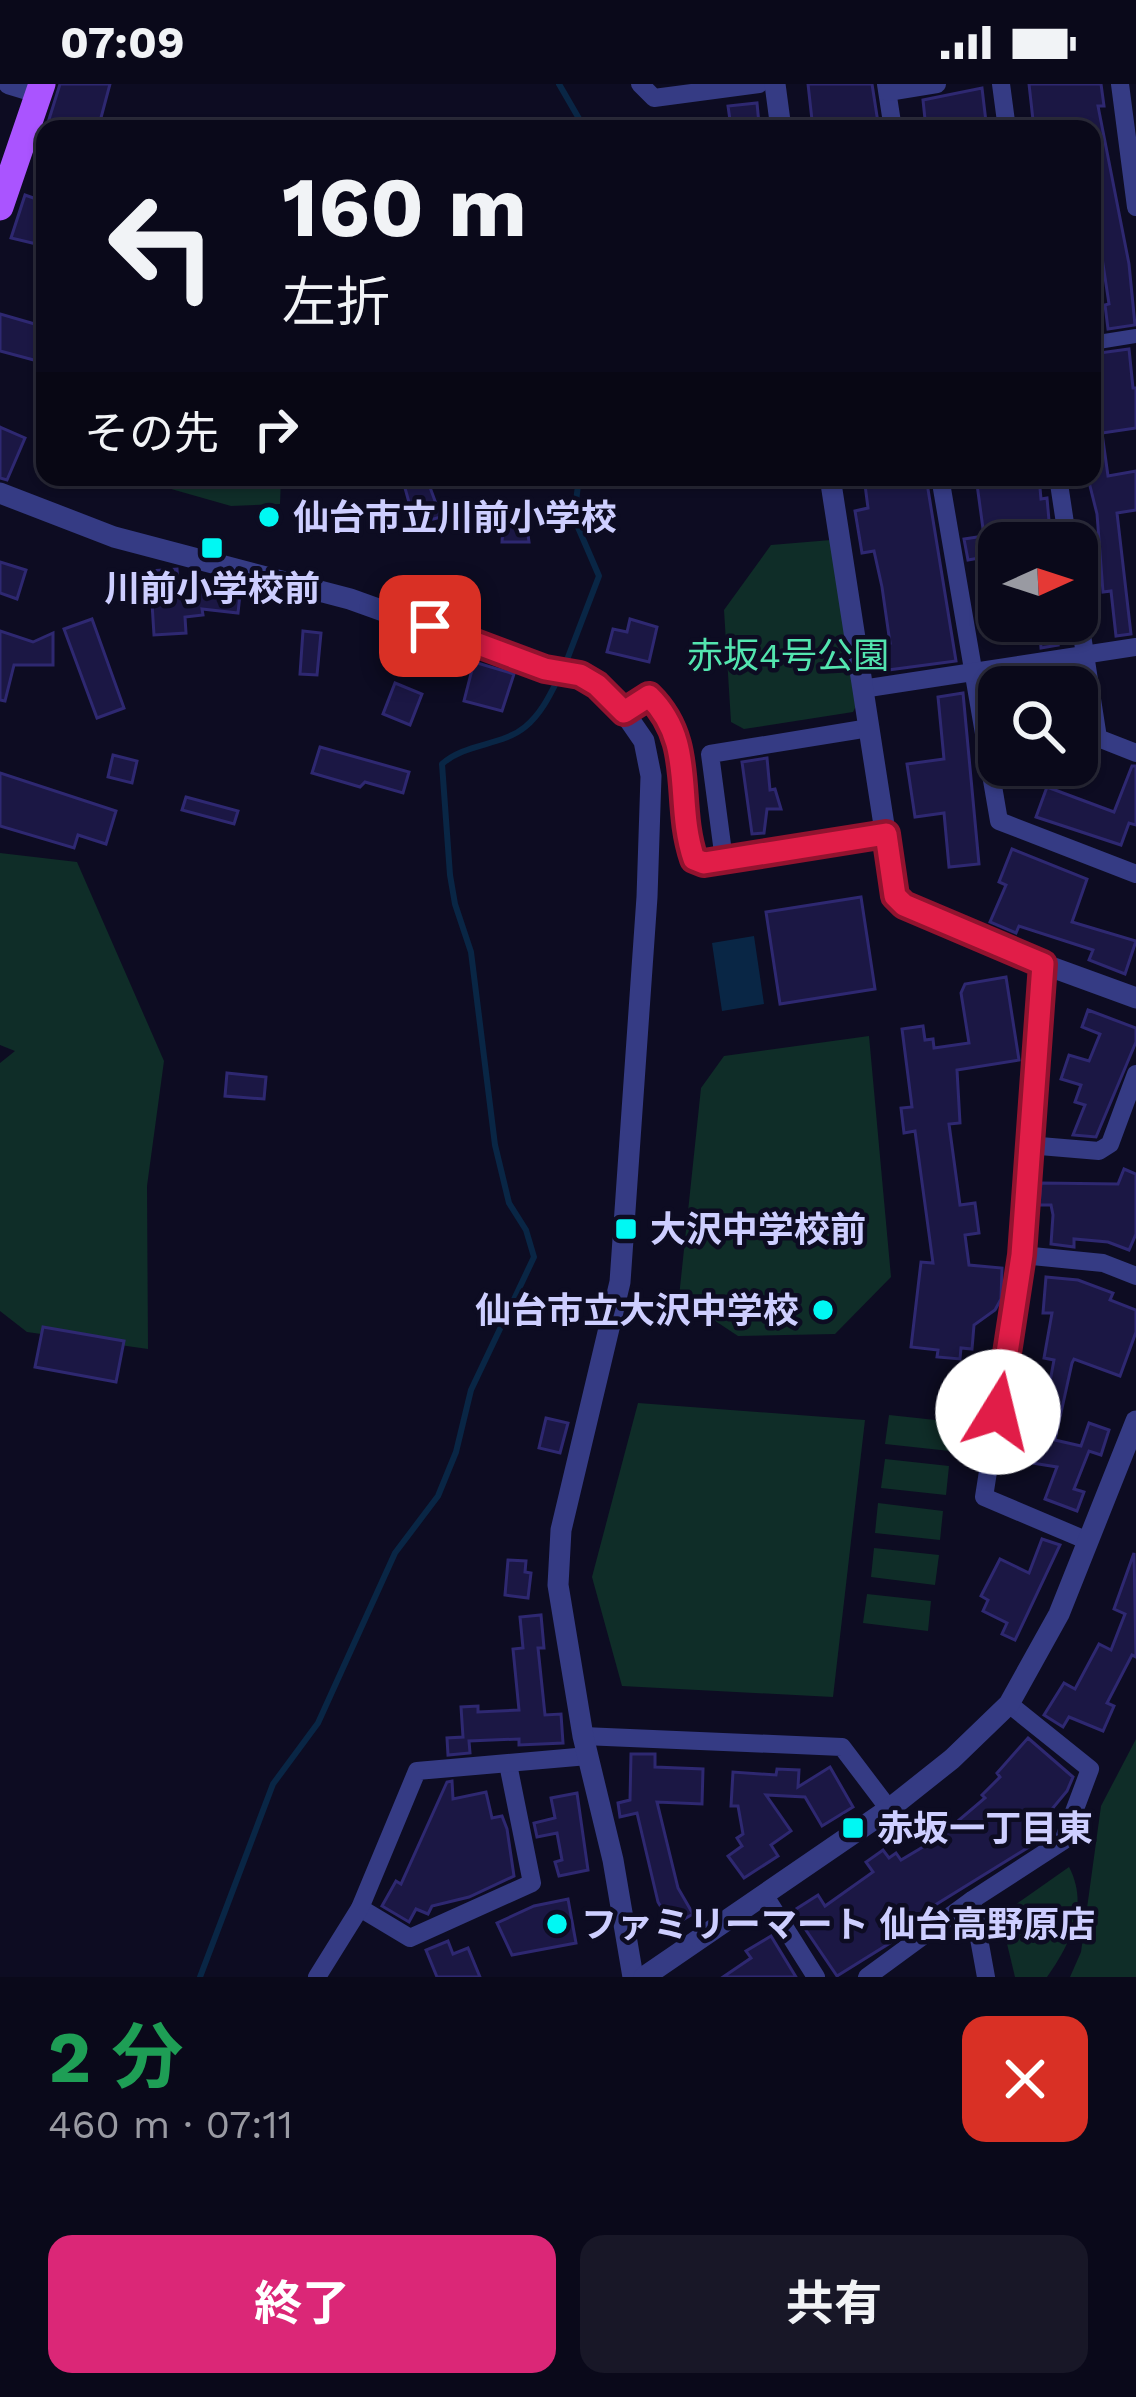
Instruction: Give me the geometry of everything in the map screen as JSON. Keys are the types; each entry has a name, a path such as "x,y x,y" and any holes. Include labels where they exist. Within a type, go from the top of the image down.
{"main road":[{"path":"0,207 40,89"}],"street":[{"path":"9,84 40,89"},
{"path":"640,84 654,98 759,84"},
{"path":"775,84 780,120"},
{"path":"891,120 887,88 938,84"},
{"path":"1000,84 1006,120"},
{"path":"1120,84 1136,207"},
{"path":"1101,342 1136,336"},
{"path":"831,486 895,896 904,905 1043,964 1136,998"},
{"path":"942,486 999,820 1136,874"},
{"path":"1059,486 1065,522"},
{"path":"0,493 114,537 366,604 545,669 580,675 624,712 644,741 651,776 636,1083 620,1282 561,1530 558,1585 633,1977"},
{"path":"1083,642 1098,739 1136,752"},
{"path":"862,688 1136,647"},
{"path":"624,712 649,696 668,715 676,738 694,859 704,863 886,834"},
{"path":"724,860 710,754 868,728"},
{"path":"1043,964 1022,1255 983,1497 1088,1541"},
{"path":"1028,1145 1099,1151 1109,1144 1136,1074"},
{"path":"1022,1255 1102,1263 1136,1276"},
{"path":"644,1977 890,1809 1009,1704 1059,1613 1136,1421"},
{"path":"867,1977 971,1900 1063,1841 1090,1769 1009,1704"},
{"path":"317,1977 360,1908 417,1771 508,1764 586,1746 842,1748 890,1809"},
{"path":"360,1908 410,1938 532,1883 508,1764"},
{"path":"765,1895 816,1977"},
{"path":"971,1900 986,1977"}],"green space":[{"path":"161,486 281,486 280,504 231,506"},
{"name":"赤坂4号公園","path":"831,540 858,702 853,712 744,729 731,722 724,610 771,545"},
{"path":"0,853 77,862 164,1061 147,1186 148,1349 27,1332 0,1311 0,1063 15,1051 0,1045"},
{"path":"869,1036 891,1277 835,1334 738,1336 679,1297 701,1088 724,1056"},
{"path":"638,1403 865,1420 833,1697 622,1686 592,1577"},
{"path":"889,1415 954,1422 950,1451 885,1444"},
{"path":"885,1459 949,1466 946,1495 881,1488"},
{"path":"878,1503 943,1511 940,1540 875,1533"},
{"path":"874,1548 939,1555 935,1585 871,1577"},
{"path":"867,1594 931,1601 928,1631 863,1623"},
{"path":"1136,1739 1136,1977 1070,1977 1081,1952 1101,1806"},
{"path":"1069,1867 1077,1910 1063,1951 1047,1977 1015,1977 1003,1927 1012,1907"}],"water":[{"path":"754,936 764,1004 722,1011 712,943"}],"building":[{"path":"60,84 110,84 100,120 49,120"},
{"path":"808,84 872,84 878,120 812,120"},
{"path":"1029,84 1101,84 1101,120 1033,120"},
{"path":"982,88 986,120 925,120 923,100"},
{"path":"757,103 759,120 730,120 728,106"},
{"path":"1101,121 1129,264 1135,325 1108,329 1105,305 1109,304 1101,251"},
{"path":"25,195 36,199 36,244 11,238"},
{"path":"0,314 36,324 36,361 0,351"},
{"path":"1129,349 1136,428 1102,433 1108,476 1136,471 1136,510 1117,513 1131,634 1116,636 1111,591 1103,592 1090,486 1101,486 1101,353"},
{"path":"0,427 25,438 7,480 0,478"},
{"path":"429,486 441,517 415,524 405,488"},
{"path":"865,486 927,486 956,661 888,670 884,643 890,643 882,587 874,551 862,553 855,511 868,508"},
{"path":"977,486 1040,486 1041,499 1047,498 1049,522 982,522"},
{"path":"525,511 529,542 502,542 504,513"},
{"path":"978,537 978,558 968,560 964,539"},
{"path":"0,562 26,570 17,599 0,593"},
{"path":"177,569 178,586 240,594 238,613 202,609 203,615 185,617 186,633 154,635 150,571"},
{"path":"92,619 124,708 97,718 64,629"},
{"path":"630,619 657,627 649,662 607,652 613,629 627,632"},
{"path":"0,631 33,642 53,633 53,665 14,665 5,701 0,700"},
{"path":"303,631 321,633 317,675 300,674"},
{"path":"474,662 514,674 502,711 464,701"},
{"path":"395,683 422,694 410,725 383,714"},
{"path":"963,693 979,864 949,867 944,813 915,817 907,764 944,759 938,697"},
{"path":"320,747 409,772 403,793 312,773"},
{"path":"113,755 137,761 132,783 108,777"},
{"path":"767,758 770,790 775,789 781,809 767,809 764,833 752,834 742,762"},
{"path":"1132,766 1136,766 1136,825 1129,823 1121,845 1036,817 1047,787 1114,812"},
{"path":"0,773 116,811 106,844 78,835 74,848 0,826"},
{"path":"186,797 238,811 234,824 182,810"},
{"path":"1012,849 1087,879 1072,922 1136,941 1125,974 1089,960 1093,950 1019,926 1016,933 990,922 1006,885 999,882"},
{"path":"861,897 875,989 780,1004 766,912"},
{"path":"1006,977 1019,1060 957,1070 960,1123 949,1124 960,1205 975,1203 979,1233 965,1235 969,1265 1002,1268 1001,1299 995,1310 974,1325 972,1349 961,1348 960,1359 937,1357 938,1350 911,1347 921,1262 933,1263 915,1131 904,1133 901,1108 912,1107 902,1029 923,1026 925,1040 933,1039 934,1048 969,1043 961,993 965,984"},
{"path":"1088,1010 1136,1028 1136,1042 1096,1137 1073,1135 1085,1105 1075,1102 1081,1085 1061,1079 1069,1055 1089,1061 1100,1034 1082,1027"},
{"path":"227,1073 266,1077 264,1099 225,1096"},
{"path":"1124,1169 1136,1174 1136,1234 1129,1250 1108,1242 1074,1239 1074,1247 1051,1244 1053,1215 1051,1205 1039,1205 1041,1183 1118,1184"},
{"path":"1046,1277 1078,1280 1113,1293 1110,1300 1136,1310 1136,1332 1120,1376 1074,1359 1072,1363 1055,1440 1081,1446 1089,1423 1109,1430 1101,1455 1089,1451 1074,1489 1084,1492 1077,1511 1045,1499 1057,1467 1020,1461 1024,1435 1032,1436 1042,1397 1047,1398 1054,1360 1044,1358 1052,1313 1043,1313"},
{"path":"43,1327 124,1341 116,1382 35,1367"},
{"path":"546,1418 568,1423 560,1453 539,1448"},
{"path":"1042,1539 1060,1545 1015,1640 1002,1634 1007,1623 983,1611 988,1600 981,1596 1000,1559 1029,1573"},
{"path":"1134,1553 1136,1657 1132,1655 1107,1703 1114,1706 1103,1731 1069,1717 1063,1727 1044,1715 1064,1683 1075,1689 1099,1644 1111,1650 1125,1614 1114,1609"},
{"path":"508,1560 526,1561 525,1572 531,1573 528,1598 505,1595"},
{"path":"541,1615 544,1648 538,1648 545,1715 561,1714 563,1743 469,1741 470,1753 448,1755 447,1738 463,1737 461,1707 478,1706 478,1712 519,1710 513,1649 523,1648 520,1617"},
{"path":"1028,1738 1073,1777 1047,1815 1054,1826 1042,1839 885,1936 890,1943 837,1976 793,1911 818,1895 825,1906 873,1872 866,1862 883,1850 889,1858 896,1853 901,1860 938,1838 985,1798 982,1795 1000,1777 997,1773"},
{"path":"631,1754 655,1754 655,1767 703,1769 702,1804 657,1802 678,1888 693,1914 672,1926 658,1902 637,1813 620,1817 618,1803 630,1800"},
{"path":"830,1767 853,1807 822,1826 805,1797 766,1795 791,1831 771,1845 778,1856 744,1878 728,1856 742,1846 737,1838 743,1834 738,1806 731,1806 733,1772 776,1775 777,1769 799,1770 798,1787"},
{"path":"452,1781 453,1799 486,1792 492,1818 502,1816 514,1876 469,1897 432,1906 428,1914 416,1909 409,1922 382,1906 396,1881 401,1884 447,1782"},
{"path":"577,1793 588,1870 559,1876 555,1862 562,1860 557,1833 537,1837 534,1823 555,1818 551,1798"},
{"path":"568,1899 576,1943 512,1955 497,1923 534,1906"},
{"path":"771,1936 796,1977 723,1977 751,1958 746,1951"},
{"path":"448,1941 453,1954 468,1948 480,1977 437,1977 426,1950"}],"waterway":[{"path":"559,84 580,120"},
{"path":"565,665 599,576 574,518 578,486"},
{"path":"200,1977 273,1784 318,1723 395,1553 438,1496 456,1452 471,1390 534,1257 526,1230 509,1203 495,1145 471,952 450,875 442,764 525,727 559,677"}],"place":[{"name":"仙台市立川前小学校","path":"269,517"},
{"name":"川前小学校前","path":"212,548"},
{"name":"大沢中学校前","path":"626,1229"},
{"name":"仙台市立大沢中学校","path":"823,1310"},
{"name":"赤坂一丁目東","path":"853,1828"},
{"name":"ファミリーマート 仙台高野原店","path":"557,1924"}],"route":[{"path":"430,626 545,669 580,675 624,712 649,696 668,715 676,738 694,859 704,863 886,834 895,896 904,905 1043,964 1022,1255 998,1412"}]}
